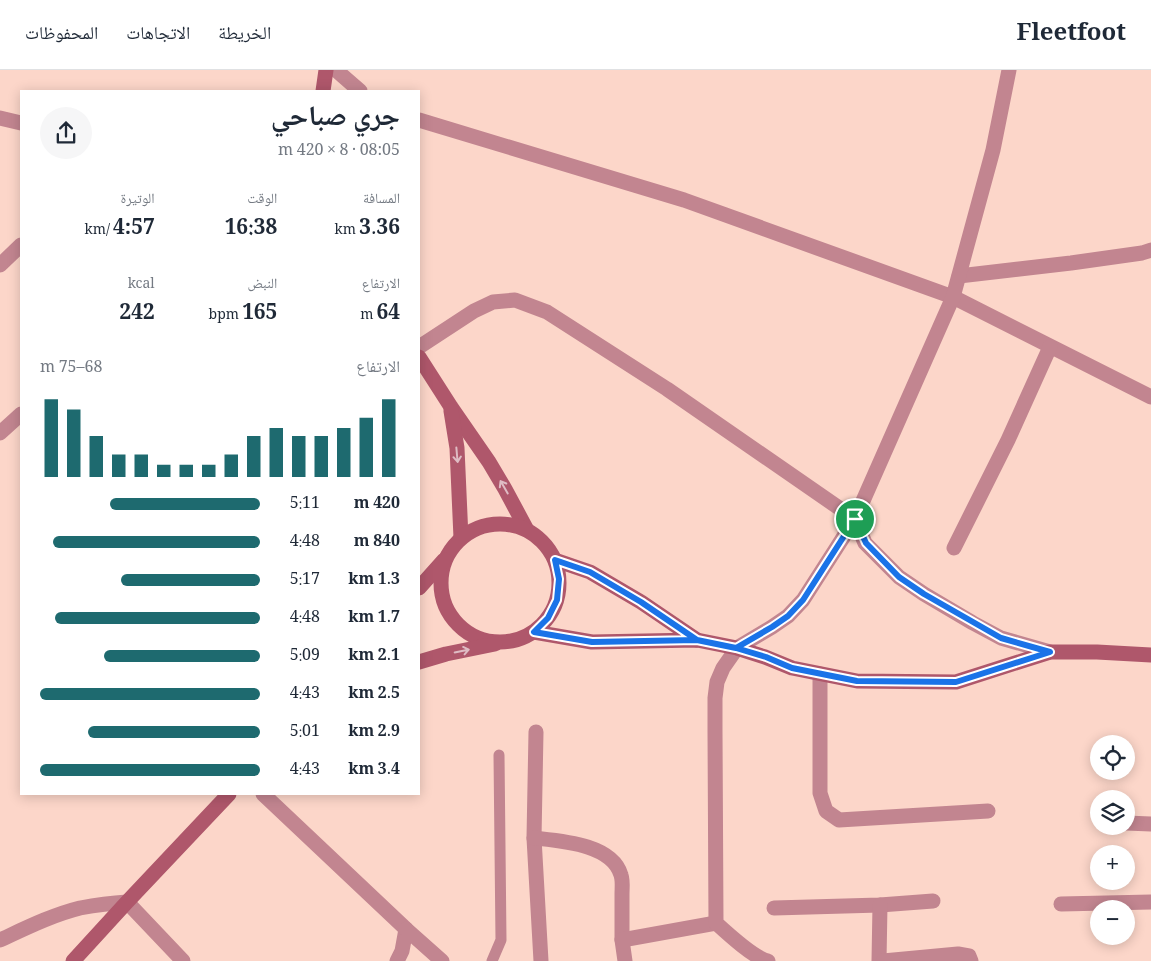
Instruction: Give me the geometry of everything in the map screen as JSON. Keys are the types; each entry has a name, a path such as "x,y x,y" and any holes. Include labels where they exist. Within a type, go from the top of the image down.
{"main road":[{"path":"324,90 327,70"},
{"path":"420,359 489,462 527,530"},
{"path":"451,407 457,448 461,538"},
{"path":"420,587 461,538 476,529 493,524 510,524 527,530 543,542 555,560 559,579 557,600 548,618 534,632 520,639 446,654 420,662"},
{"path":"447,557 441,574 441,592 446,609 456,624 471,635 488,641 506,642"},
{"path":"555,560 590,572 641,602 697,640"},
{"path":"534,632 592,642 697,640 736,648 766,657 792,668 857,681 956,682 1050,652 1151,655"},
{"path":"73,961 228,795"}],"street":[{"path":"327,70 358,90"},
{"path":"765,961 716,923 715,698 717,682 723,668 736,648 788,616 803,600 855,519 953,297 993,150 1009,70"},
{"path":"0,118 20,123"},
{"path":"420,120 684,200 953,297 1151,397"},
{"path":"0,265 20,246"},
{"path":"959,276 1071,264 1151,250"},
{"path":"420,346 474,311 493,302 515,300 548,312 667,389 855,519 866,543 899,577 924,594 1001,638 1050,652"},
{"path":"954,548 1008,440 1050,347"},
{"path":"0,433 20,415"},
{"path":"820,674 820,793 826,811 839,820 988,811"},
{"path":"536,732 534,838 541,961"},
{"path":"264,795 442,961"},
{"path":"1135,823 1151,824"},
{"path":"534,838 568,842 588,848 603,854 616,864 622,876 622,940 625,961"},
{"path":"774,908 880,905 933,901"},
{"path":"0,940 50,918 80,909 106,903 127,902 183,961"},
{"path":"1061,904 1151,902"},
{"path":"879,961 880,905"},
{"path":"622,940 716,923"},
{"path":"397,961 402,951 406,929"},
{"path":"882,961 958,954 969,956 971,961"}],"lane":[{"path":"492,961 501,940 500,754"}],"route":[{"path":"855,519 803,600 788,616 736,648 697,640 641,602 590,572 555,560 559,579 557,600 548,618 534,632 592,642 697,640 736,648 766,657 792,668 857,681 956,682 1050,652 1001,638 924,594 899,577 866,543 855,519"}]}
